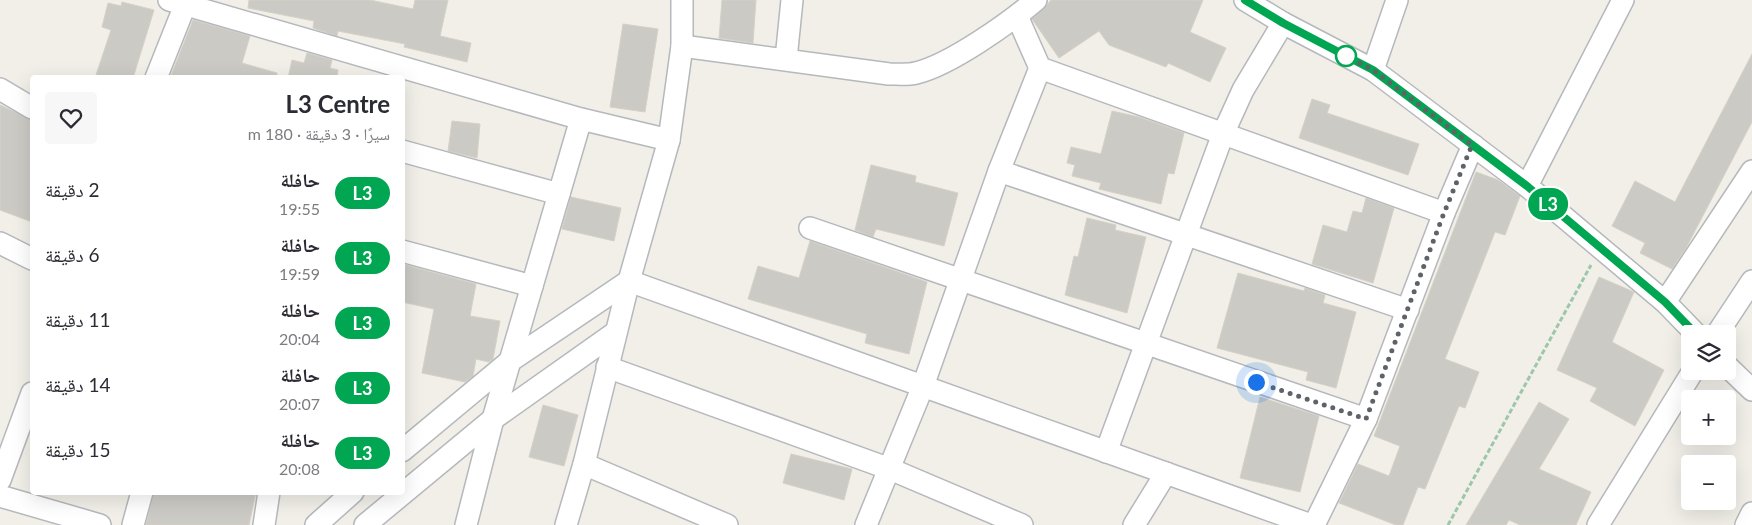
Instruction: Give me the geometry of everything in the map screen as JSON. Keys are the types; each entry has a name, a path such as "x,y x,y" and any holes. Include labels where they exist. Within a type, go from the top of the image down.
{"street":[{"path":"566,525 584,464 629,281 669,140 682,46 682,0"},
{"path":"786,59 792,0"},
{"path":"682,46 889,74 914,74 936,67 1017,16 1036,0"},
{"path":"1245,0 1283,23 1373,70 1527,186 1665,302 1687,325"},
{"path":"1373,70 1397,0"},
{"path":"1527,186 1621,0"},
{"path":"157,75 180,2 395,71 669,140"},
{"path":"866,525 923,386 959,279 1040,68 1017,16"},
{"path":"1106,452 1223,134 1243,90 1283,23"},
{"path":"1040,68 1444,213"},
{"path":"0,89 30,107"},
{"path":"466,525 493,419 581,118"},
{"path":"629,281 1313,525 1366,419 1444,213 1472,145"},
{"path":"405,152 559,194"},
{"path":"999,171 1408,310"},
{"path":"1665,302 1752,171"},
{"path":"810,228 1366,419"},
{"path":"0,243 30,259"},
{"path":"405,252 532,286"},
{"path":"405,448 510,361 629,281"},
{"path":"1722,325 1752,281"},
{"path":"405,492 493,419 616,332"},
{"path":"607,367 890,469 1022,525"},
{"path":"1736,375 1752,390"},
{"path":"1598,525 1687,380"},
{"path":"0,480 30,405"},
{"path":"584,464 686,516 727,525"},
{"path":"1134,525 1166,473"},
{"path":"133,525 141,495"},
{"path":"264,525 269,495"},
{"path":"316,525 350,495"},
{"path":"365,525 401,495"},
{"path":"0,496 100,525"},
{"path":"1746,525 1752,513"}],"path":[{"path":"1448,525 1601,247"}],"building":[{"path":"249,0 370,0 413,9 415,0 448,0 440,36 471,43 467,62 404,47 405,44 338,31 337,36 313,28 314,21 248,8"},
{"path":"722,0 756,0 753,43 719,38"},
{"path":"1051,0 1203,0 1190,32 1226,48 1210,82 1168,63 1166,67 1109,45 1099,31 1059,58 1032,19"},
{"path":"122,2 154,10 134,75 96,75 111,30 102,27 108,3 121,6"},
{"path":"193,20 250,36 242,63 277,73 277,75 171,75"},
{"path":"623,24 658,29 645,112 610,107"},
{"path":"307,53 332,60 330,68 338,70 337,75 289,75 292,60 304,63"},
{"path":"1752,54 1752,122 1686,248 1672,269 1640,253 1645,243 1612,226 1635,181 1675,202"},
{"path":"1312,99 1330,105 1327,113 1419,144 1408,175 1299,138"},
{"path":"0,105 30,119 30,221 0,210"},
{"path":"1112,111 1139,117 1184,133 1174,174 1168,173 1161,204 1099,189 1101,183 1072,176 1075,165 1067,163 1071,147 1101,154"},
{"path":"452,121 480,124 477,158 448,151"},
{"path":"871,165 916,176 915,182 958,193 944,246 876,229 873,237 855,230"},
{"path":"1476,172 1498,180 1520,196 1505,235 1495,232 1445,359 1479,372 1465,408 1459,406 1425,489 1418,487 1403,525 1396,525 1339,503 1358,464 1389,476 1400,446 1374,436"},
{"path":"571,197 621,208 614,241 562,229"},
{"path":"1366,198 1394,208 1373,283 1312,264 1323,225 1347,232 1353,211 1362,213"},
{"path":"1087,218 1116,225 1115,230 1146,237 1127,313 1065,295 1074,256 1078,257"},
{"path":"810,241 927,282 909,354 865,343 867,334 748,299 758,266 799,278"},
{"path":"405,265 476,284 470,316 500,321 493,359 489,362 476,359 473,376 465,382 422,373 434,309 405,303"},
{"path":"1238,273 1304,291 1305,288 1325,295 1323,303 1356,312 1336,388 1306,380 1308,372 1217,348"},
{"path":"1599,277 1634,292 1612,342 1664,370 1635,426 1590,401 1597,388 1557,370"},
{"path":"1260,397 1319,416 1300,492 1240,478"},
{"path":"1539,402 1569,419 1539,469 1591,492 1576,525 1520,525 1509,520 1506,525 1466,525"},
{"path":"543,405 578,415 564,466 529,457"},
{"path":"791,454 852,469 844,500 783,483"},
{"path":"153,495 255,495 249,525 146,525"}],"bus line":[{"name":"L3","path":"1245,0 1283,23 1373,70 1527,186 1665,302 1688,325"}],"route":[{"path":"1256,382 1366,419 1444,213 1472,145 1373,70 1342,54 1346,56"}]}
